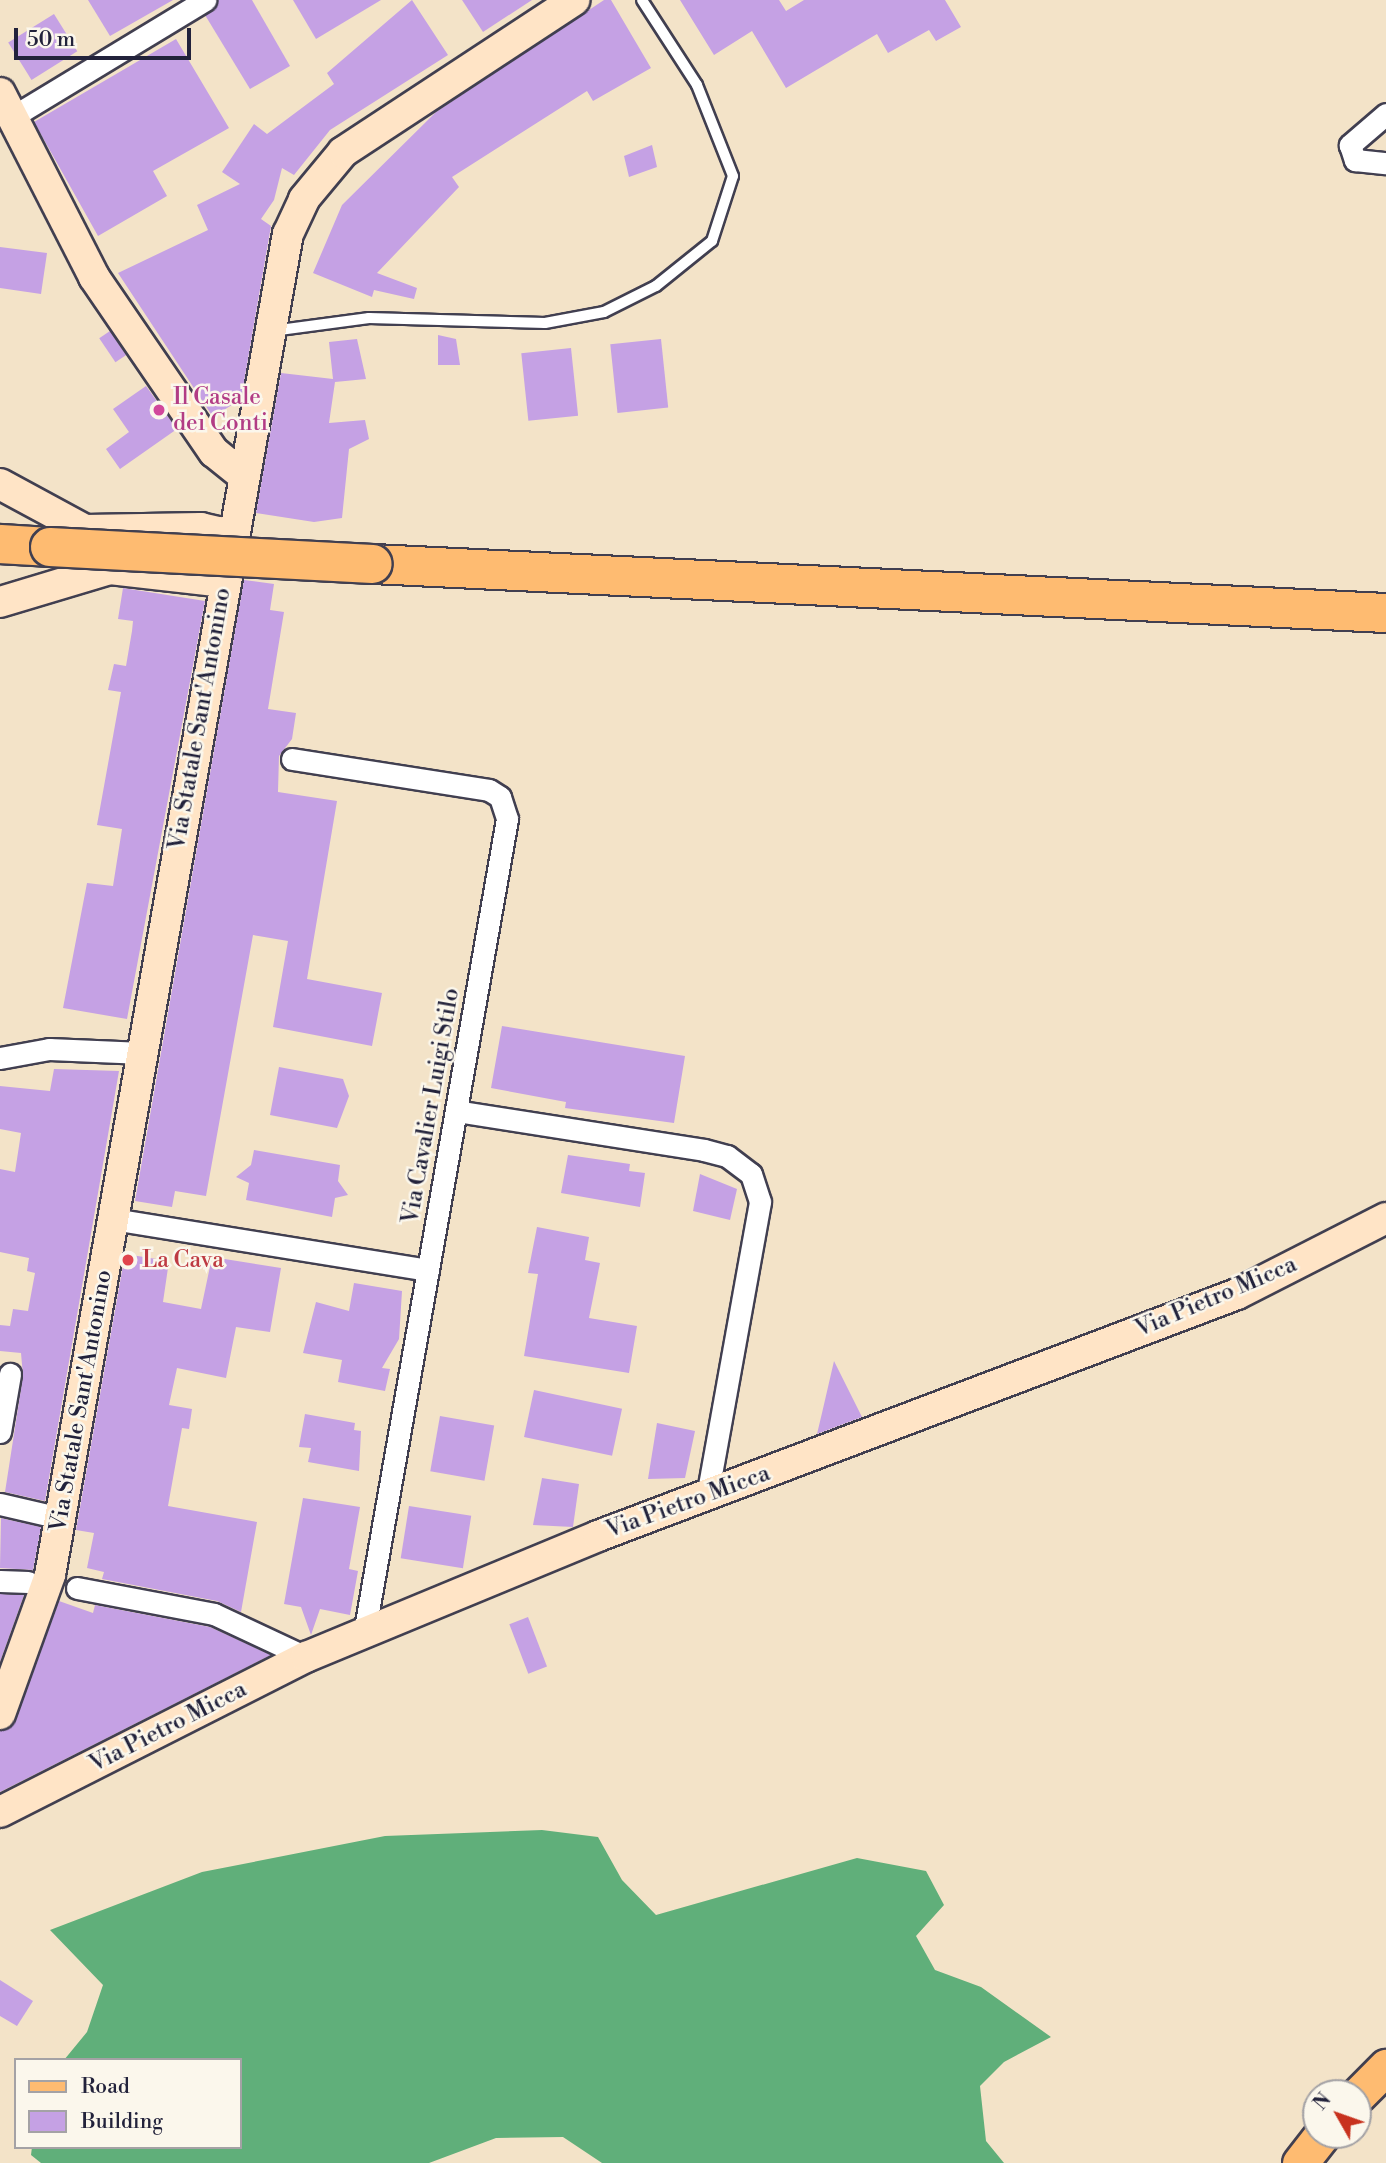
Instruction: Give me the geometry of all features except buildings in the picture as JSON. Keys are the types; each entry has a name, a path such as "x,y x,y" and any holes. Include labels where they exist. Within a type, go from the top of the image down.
{"highway":[{"path":"0,544 62,536 373,564 1386,613"}],"main road":[{"path":"1372,2081 1386,2067"},
{"path":"1300,2163 1311,2149"}],"street":[{"path":"188,528 240,484 214,452 94,277 6,105 205,0"},
{"name":"Via Statale Sant'Antonino","path":"0,1714 60,1518 143,1053 266,332 295,215 330,164 573,0"},
{"path":"1386,114 1350,145 1355,160 1386,163"},
{"path":"0,484 62,536 68,581"},
{"path":"62,536 188,528 219,532 230,545"},
{"path":"0,601 110,569 224,583"},
{"name":"Via Cavalier Luigi Stilo","path":"292,759 476,786 500,797 506,808 364,1634"},
{"path":"0,1058 50,1049 143,1053"},
{"path":"456,1111 704,1150 727,1156 751,1174 760,1202 707,1496"},
{"name":"Via Pietro Micca","path":"0,1812 306,1657 707,1496 1237,1294 1386,1218"},
{"path":"113,1219 428,1270"},
{"path":"0,1432 10,1374"},
{"path":"0,1504 60,1518"},
{"path":"0,1581 41,1585"},
{"path":"77,1588 214,1614 306,1657"}],"lane":[{"path":"266,332 369,318 545,323 604,312 656,286 712,241 733,176 697,85 642,0"}],"green space":[{"path":"542,1830 598,1837 622,1880 656,1915 857,1858 926,1871 944,1905 916,1936 935,1970 981,1987 1051,2037 1004,2062 980,2086 986,2141 1004,2163 602,2163 563,2137 496,2138 429,2163 41,2163 31,2155 32,2149 242,2149 242,2058 66,2058 87,2032 103,1985 50,1930 202,1872 385,1836"}],"place":[{"name":"Il Casale dei Conti","path":"159,410"},
{"name":"La Cava","path":"128,1260"}]}
